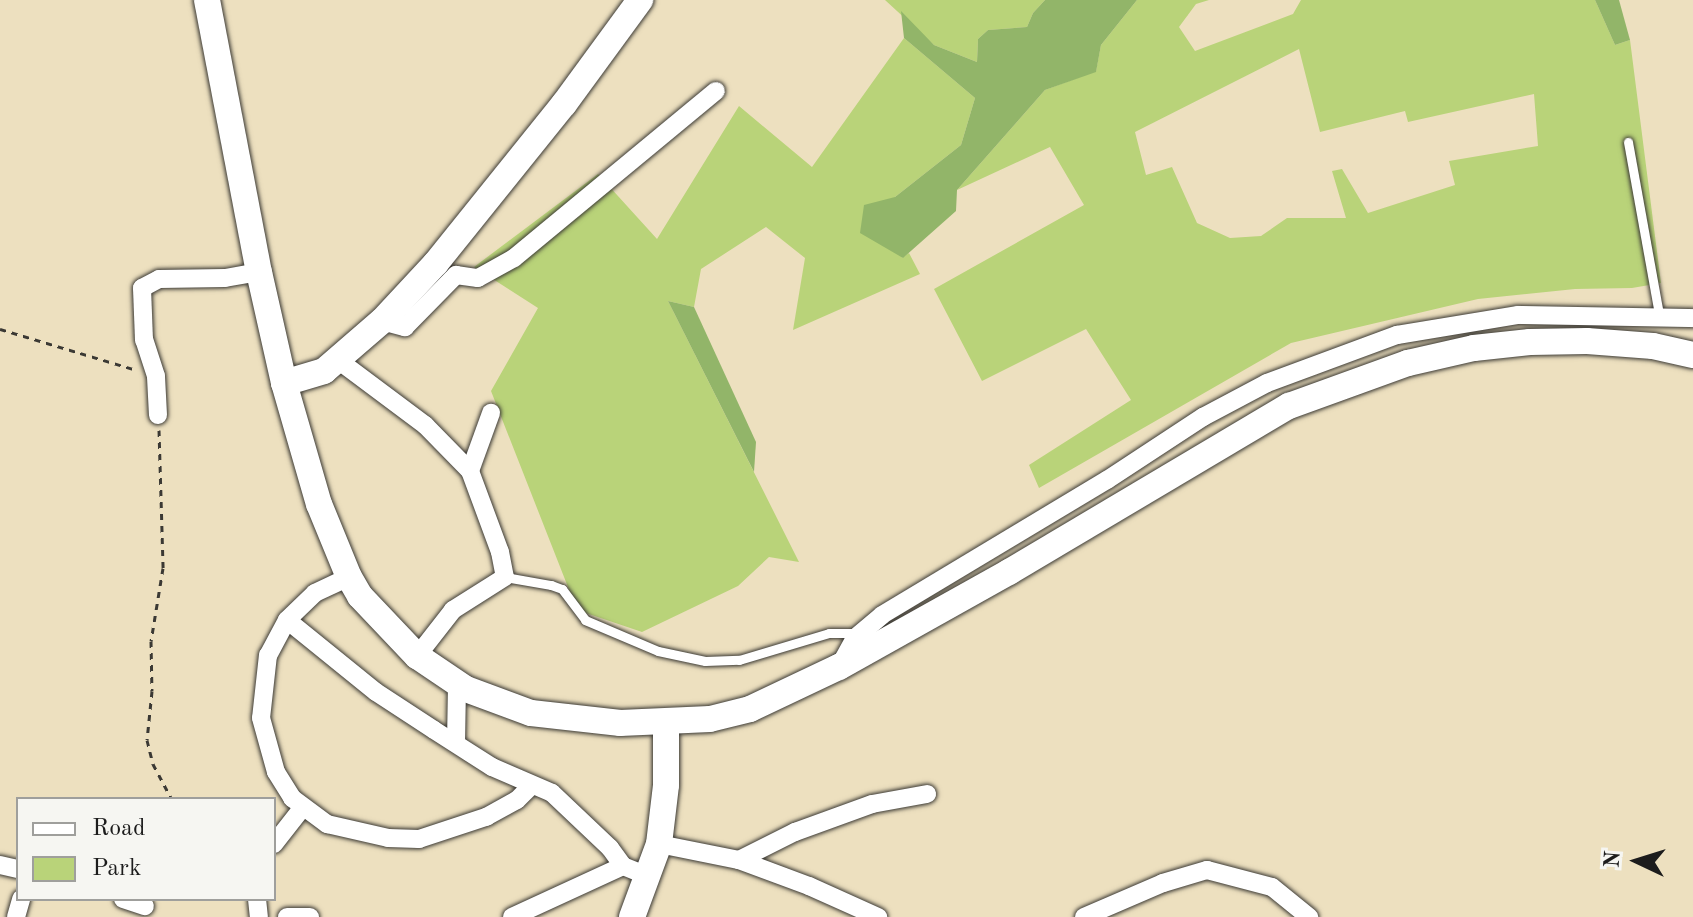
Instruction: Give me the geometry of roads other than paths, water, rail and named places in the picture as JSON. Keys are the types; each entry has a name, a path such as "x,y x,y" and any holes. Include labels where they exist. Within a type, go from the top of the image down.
{"main road":[{"path":"207,0 259,272 284,383 319,504 349,577 360,596 417,656 457,684 490,700 531,713 607,722 666,722 710,719 750,709 839,667 1009,572 1289,406 1408,363 1474,348 1530,342 1587,341 1691,354"},
{"path":"284,383 324,371 338,360 382,321 436,263 554,116 640,0"},
{"path":"632,917 636,871 659,844 666,785 666,722"}],"street":[{"path":"382,321 405,327 456,275 478,278 514,258 716,91"},
{"path":"158,415 156,376 144,340 142,288 159,279 225,278 259,272"},
{"path":"839,667 860,633 882,615 1107,480 1203,417 1267,383 1342,354 1397,335 1518,315 1660,320 1693,318 1691,354"},
{"path":"338,360 416,417 470,471 505,577 453,610 417,656"},
{"path":"470,471 491,413"},
{"path":"349,577 315,593 287,620 268,655 261,718 276,772 292,798 327,824 388,838 419,839 486,817 517,800 532,785"},
{"path":"287,620 376,692 492,767 552,793 636,871 512,917"},
{"path":"456,743 457,684"},
{"path":"739,860 795,832 872,804 927,794"},
{"path":"276,841 303,807"},
{"path":"659,844 739,860 809,886 878,917"},
{"path":"1084,917 1163,883 1207,870 1272,887 1309,917"},
{"path":"287,917 310,917"}],"lane":[{"path":"1628,142 1660,320"},
{"path":"505,577 562,589 585,620 658,651 705,661 739,660 829,633 860,633"}]}
